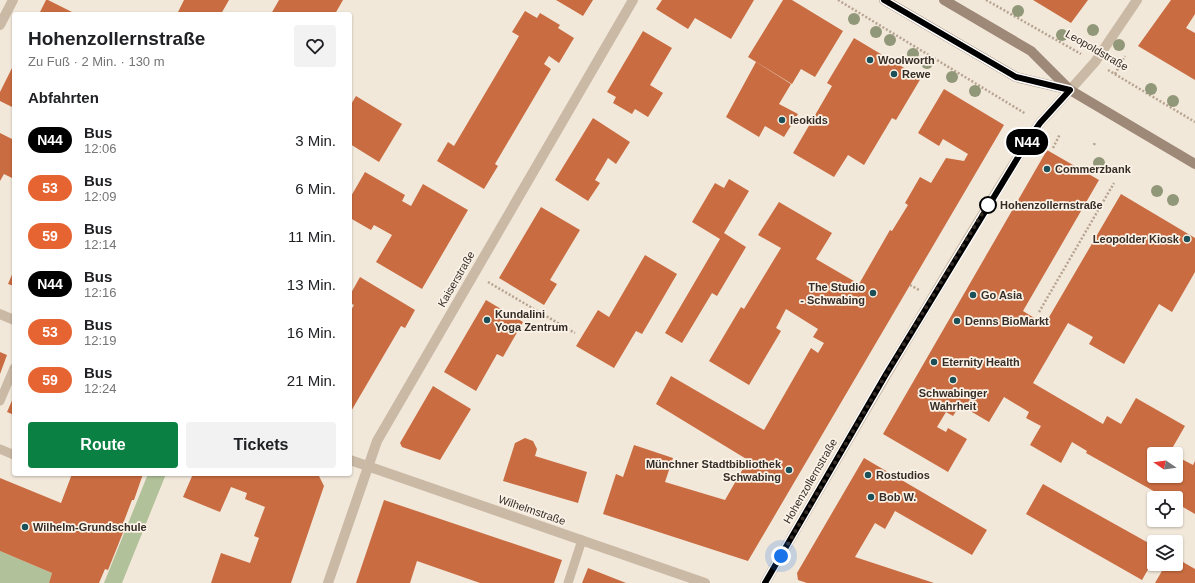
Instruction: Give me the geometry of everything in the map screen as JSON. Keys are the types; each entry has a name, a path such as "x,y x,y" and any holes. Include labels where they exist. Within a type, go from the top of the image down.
{"main road":[{"path":"884,0 1016,77 1070,90"},
{"path":"944,0 1031,51 1070,90 1195,164"}],"street":[{"path":"0,25 13,0"},
{"name":"Kaiserstraße","path":"328,583 377,441 633,0"},
{"name":"Hohenzollernstraße","path":"765,583 885,376 976,224 1040,123 1095,62 1137,0"},
{"path":"0,314 12,319"},
{"name":"Wilhelmstraße","path":"352,461 367,468 705,583"}],"lane":[{"path":"894,0 904,13"},
{"path":"0,401 12,373"},
{"path":"0,449 12,454"},
{"path":"568,583 582,540"}],"path":[{"path":"838,0 1040,123"},
{"name":"Leopoldstraße","path":"986,0 1095,62 1128,84 1195,122"},
{"path":"1115,74 1125,56"},
{"path":"1053,148 1060,134"},
{"path":"1039,312 1114,183"},
{"path":"473,274 575,333"}],"green space":[{"path":"147,476 165,476 122,583 104,583"},
{"path":"0,551 52,573 49,583 0,583"}],"building":[{"path":"46,0 48,0 72,12 40,12"},
{"path":"184,0 229,0 222,12 178,12"},
{"path":"279,0 343,0 336,12 272,12"},
{"path":"556,0 593,0 583,16"},
{"path":"662,0 754,0 731,39 695,18 688,29 656,9"},
{"path":"783,0 792,0 843,31 815,77 801,69 792,84 748,57"},
{"path":"1033,0 1088,0 1071,23"},
{"path":"1171,0 1195,0 1195,14 1186,28 1195,33 1195,80 1138,46"},
{"path":"525,11 537,18 540,13 560,25 558,28 574,38 559,63 549,56 544,64 551,69 495,164 498,166 484,189 437,161 448,142 454,146 519,36 512,32"},
{"path":"643,31 672,48 650,85 663,93 648,117 635,109 632,114 613,103 616,97 607,92"},
{"path":"854,38 921,78 896,120 892,118 864,165 848,155 834,177 793,153 832,86 827,83"},
{"path":"756,62 791,84 779,104 798,114 784,137 765,126 759,137 726,117"},
{"path":"12,68 12,107 0,101 0,92"},
{"path":"944,89 1004,125 748,561 603,514 616,474 623,477 634,445 673,458 665,482 725,500 748,460 656,404 671,376 764,430 811,348 818,353 824,343 813,337 818,329 786,309 776,328 781,331 749,385 709,361 741,307 744,309 781,248 758,235 779,202 832,233 816,259 859,284 890,230 892,231 908,205 905,203 920,177 931,183 946,158 964,161 968,154 943,139 939,146 918,133"},
{"path":"356,96 402,124 379,162 352,145 352,103"},
{"path":"593,118 630,142 616,164 608,158 595,180 600,183 588,201 555,180"},
{"path":"0,133 12,139 12,178 4,174 0,181"},
{"path":"1047,150 1099,180 1023,311 1036,319 1045,324 1121,194 1195,238 1195,272 1172,312 1159,304 1124,364 1089,344 1093,337 1068,323 1033,383 1103,424 1107,416 1121,424 1136,398 1185,426 1173,447 1147,447 1147,483 1183,483 1183,460 1193,465 1195,461 1195,514 1183,507 1183,491 1154,491 1086,453 1087,451 1072,442 1061,463 1030,445 1041,426 1026,418 1029,412 1004,397 989,422 960,405 953,416 946,412 937,427 946,432 948,428 967,439 948,472 883,434"},
{"path":"365,172 405,195 402,201 411,206 423,184 468,210 422,289 376,262 392,235 374,225 371,230 352,219 352,195"},
{"path":"729,179 749,191 724,233 746,247 717,296 712,293 682,343 665,333 720,239 692,222 715,183 724,188"},
{"path":"541,207 580,230 550,280 557,284 544,305 499,278"},
{"path":"645,255 677,274 642,334 636,331 614,368 576,346 598,310 609,317"},
{"path":"12,275 12,285 8,284"},
{"path":"360,277 415,310 405,328 401,326 352,410 352,308 354,305 352,304 352,291"},
{"path":"486,300 523,322 503,357 497,354 476,391 444,372"},
{"path":"0,352 7,355 0,374"},
{"path":"433,386 471,409 440,460 402,447 400,443"},
{"path":"12,401 12,414 7,412"},
{"path":"525,438 533,441 537,449 535,456 587,472 578,503 503,481 515,443"},
{"path":"864,458 987,530 972,555 895,511 885,529 875,523 855,557 934,583 807,583 798,580 797,573"},
{"path":"71,476 142,476 134,500 132,500 121,529 124,530 108,570 105,569 99,583 49,583 52,573 0,551 0,478 61,503"},
{"path":"192,476 319,476 324,486 291,583 211,583 221,553 250,563 259,538 254,536 265,507 245,499 247,493 231,487 220,512 183,497"},
{"path":"1043,484 1147,542 1147,571 1142,580 1026,514"},
{"path":"384,500 562,560 554,583 480,583 417,561 410,583 356,583"},
{"path":"1183,562 1195,569 1195,583 1155,583 1162,571 1183,571"},
{"path":"588,568 626,583 582,583"}],"bus line":[{"name":"N44","path":"765,583 885,376 976,224 1040,123 1070,90 1016,77 884,0"}],"place":[{"name":"Woolworth","path":"870,60"},
{"name":"Rewe","path":"894,74"},
{"name":"leokids","path":"782,120"},
{"name":"Commerzbank","path":"1047,169"},
{"name":"Hohenzollernstraße","path":"988,205"},
{"name":"Leopolder Kiosk","path":"1187,239"},
{"name":"The Studio - Schwabing","path":"873,293"},
{"name":"Go Asia","path":"973,295"},
{"name":"Kundalini Yoga Zentrum","path":"487,320"},
{"name":"Denns BioMarkt","path":"957,321"},
{"name":"Eternity Health","path":"934,362"},
{"name":"Schwabinger Wahrheit","path":"953,380"},
{"name":"Münchner Stadtbibliothek Schwabing","path":"789,470"},
{"name":"Rostudios","path":"868,475"},
{"name":"Bob W.","path":"871,497"},
{"name":"Wilhelm-Grundschule","path":"25,527"}],"route":[{"path":"781,556 885,376 991,199 988,205"}]}
